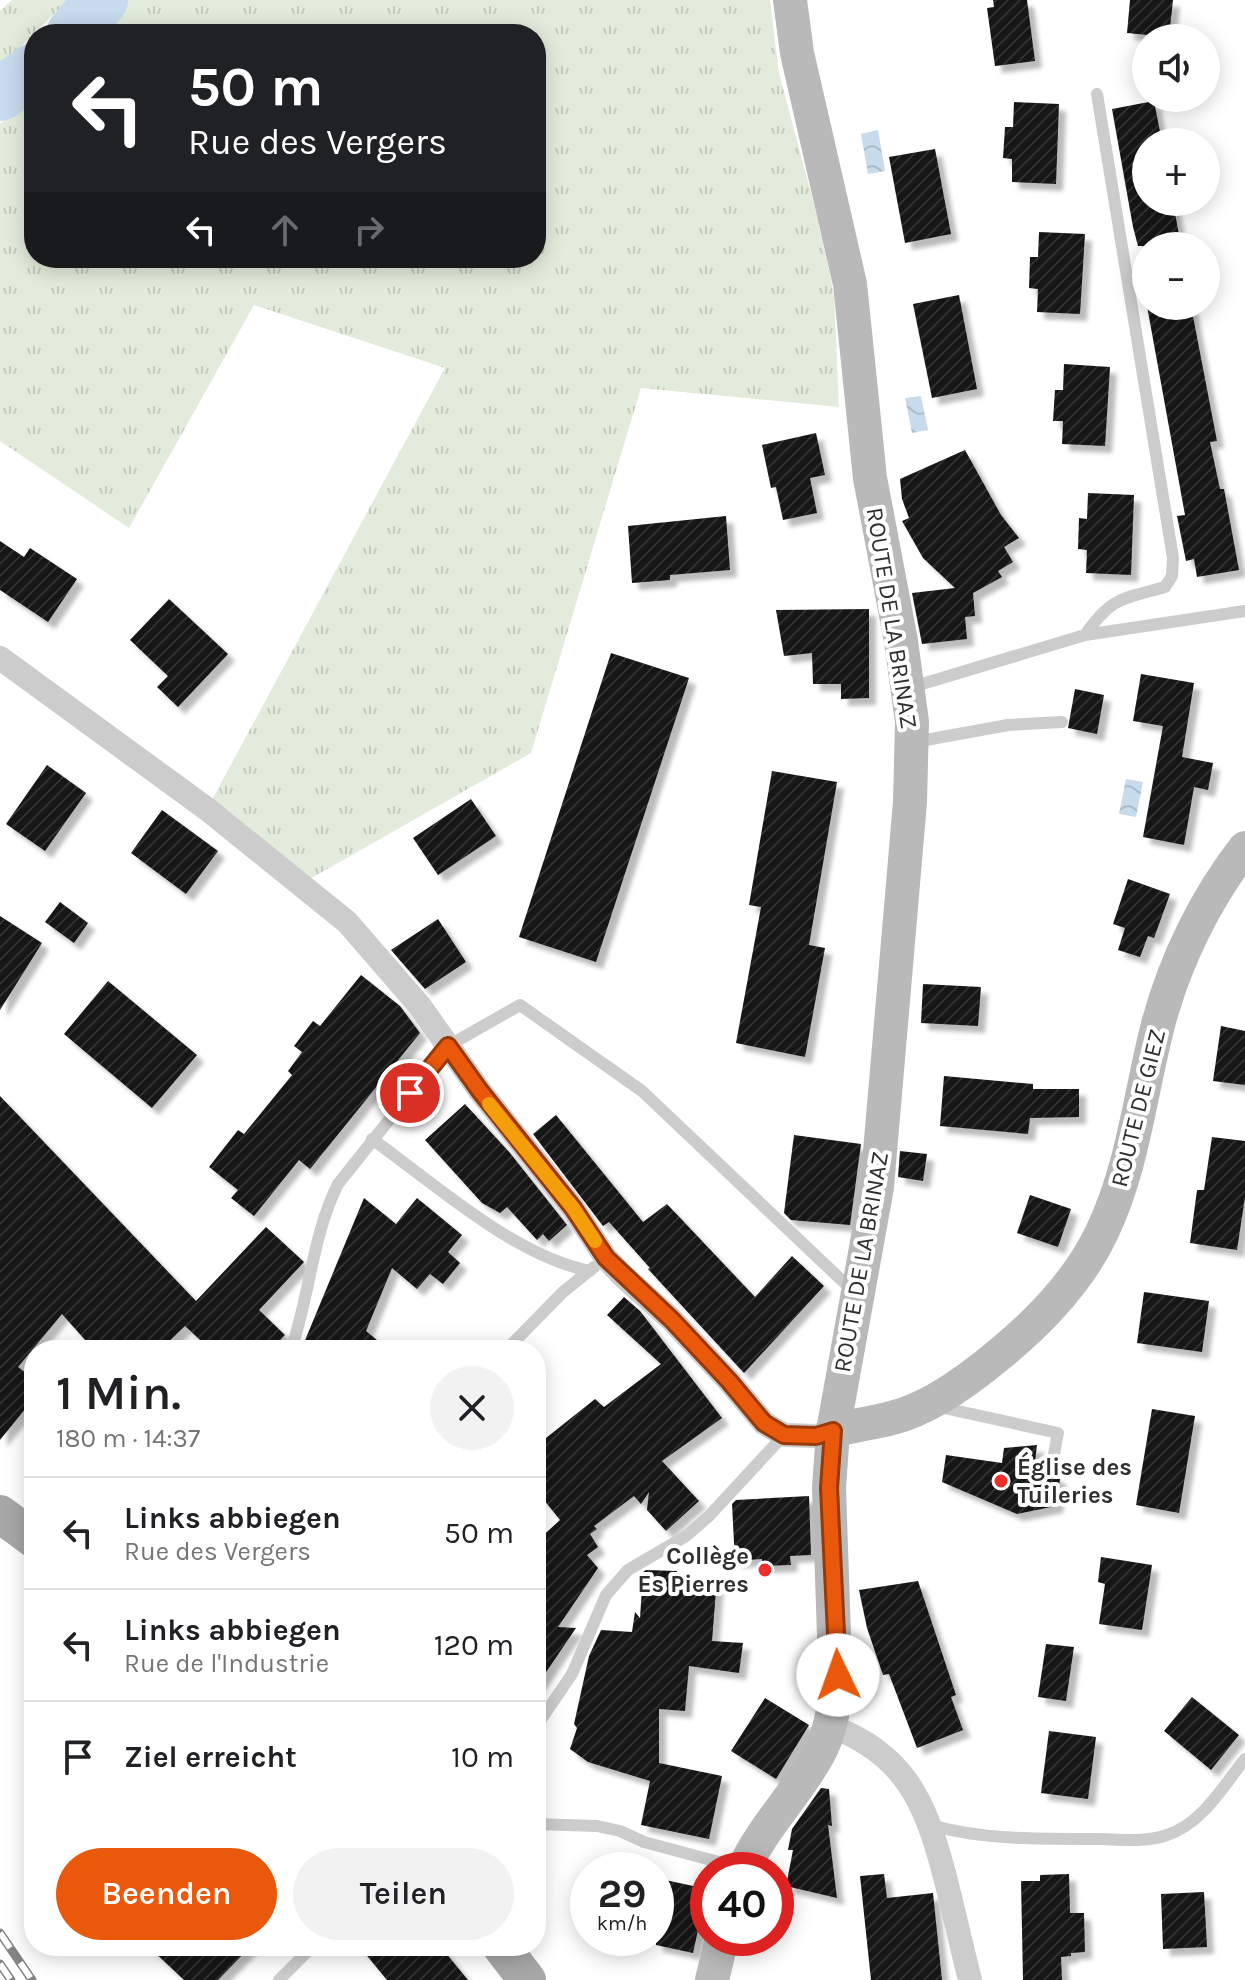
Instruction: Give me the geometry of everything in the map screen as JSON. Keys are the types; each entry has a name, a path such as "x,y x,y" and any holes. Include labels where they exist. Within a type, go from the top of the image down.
{"main road":[{"path":"0,1514 24,1532"},
{"path":"509,1956 527,1980"}],"street":[{"name":"ROUTE DE LA BRINAZ","path":"752,1852 818,1756 830,1726 838,1675 829,1488 833,1431 871,1228 882,1143 910,802 912,743 908,688 870,478 850,284 797,53 790,0"},
{"path":"0,658 207,809 347,922 419,1005 480,1091 573,1208 598,1264 672,1320 764,1423 784,1435 816,1436 833,1431"},
{"name":"ROUTE DE GIEZ","path":"833,1431 881,1421 928,1404 991,1362 1034,1324 1062,1293 1100,1236 1131,1152 1153,1043 1173,979 1199,920 1230,867 1245,848"},
{"path":"830,1726 860,1739 895,1767 911,1786 930,1825 970,1980"},
{"path":"712,1980 718,1956"}],"lane":[{"path":"1085,635 1101,613 1120,598 1165,587 1172,576 1170,542 1097,94"},
{"path":"908,688 1085,635 1245,611"},
{"path":"912,743 1008,725 1062,722"},
{"path":"294,1340 302,1318 317,1240 326,1208 338,1184 448,1046 520,1005 642,1091 858,1296"},
{"path":"372,1139 527,1248 563,1266 598,1264"},
{"path":"516,1340 563,1292 598,1264"},
{"path":"928,1404 1058,1433 1054,1454"},
{"path":"546,1712 572,1674 606,1595 628,1570 686,1536 709,1516 784,1435"},
{"path":"930,1825 1004,1839 1142,1840 1169,1835 1190,1823 1207,1807 1245,1759"},
{"path":"546,1824 597,1826 690,1855"},
{"path":"279,1980 303,1956"}],"green space":[{"path":"12,0 68,0 44,24 24,24 24,43 0,67 0,11"},
{"path":"124,0 770,0 779,73 814,204 834,297 839,407 641,388 531,753 301,884 207,809 445,368 254,305 129,528 0,441 0,124 24,100 24,268 546,268 546,24 100,24"}],"water":[{"path":"878,130 885,171 868,174 861,134"},
{"path":"921,396 928,430 912,433 905,398"},
{"path":"1126,779 1143,782 1136,817 1119,814"}],"building":[{"path":"993,0 1027,0 1035,61 995,66 987,8 994,7"},
{"path":"1130,0 1173,0 1170,24 1132,24 1132,33 1127,33"},
{"path":"1014,102 1059,104 1056,184 1012,182 1012,159 1003,158 1005,127 1013,127"},
{"path":"1132,105 1132,112 1156,112 1159,128 1132,128 1132,216 1176,216 1178,232 1134,232 1112,109"},
{"path":"935,149 951,234 905,243 889,157"},
{"path":"1039,232 1085,234 1080,314 1037,312 1038,289 1029,288 1030,257 1038,257"},
{"path":"959,295 977,389 932,398 913,304"},
{"path":"1150,320 1194,320 1217,441 1210,442 1220,489 1224,489 1239,570 1197,577 1194,559 1186,561 1177,516 1185,515"},
{"path":"1064,364 1110,367 1105,446 1062,444 1063,421 1053,421 1055,390 1063,390"},
{"path":"816,433 825,475 810,478 817,513 783,520 776,487 771,488 762,445"},
{"path":"965,450 1001,515 1019,538 1004,547 1013,562 998,571 1002,577 973,593 975,616 965,617 967,639 922,644 912,593 955,588 923,558 902,521 909,518 902,499 900,479"},
{"path":"1088,493 1134,495 1131,575 1086,573 1087,550 1078,549 1079,518 1087,519"},
{"path":"726,516 730,570 670,575 670,580 632,583 628,526"},
{"path":"0,541 24,557 30,548 77,579 48,622 0,590"},
{"path":"169,599 228,654 178,707 157,687 168,676 130,640"},
{"path":"869,609 869,698 841,699 841,684 813,684 812,653 784,656 776,610"},
{"path":"611,653 689,678 596,962 519,937"},
{"path":"1141,674 1194,683 1182,757 1213,763 1208,790 1194,787 1184,845 1143,837 1163,726 1133,721"},
{"path":"1075,689 1104,695 1097,734 1068,728"},
{"path":"47,765 86,793 45,851 6,824"},
{"path":"772,771 837,782 809,945 825,948 805,1057 736,1043 761,907 749,905"},
{"path":"471,799 496,836 438,875 413,838"},
{"path":"162,810 218,851 186,894 131,853"},
{"path":"1128,879 1170,894 1154,938 1148,936 1140,957 1118,950 1125,928 1113,924"},
{"path":"60,902 88,923 74,943 45,922"},
{"path":"0,916 42,943 0,1010"},
{"path":"438,919 466,962 425,989 391,950"},
{"path":"361,975 400,1006 420,1033 310,1169 299,1160 254,1216 231,1198 238,1190 209,1167 238,1130 244,1134 292,1075 288,1071 302,1052 294,1046 313,1021 320,1026"},
{"path":"108,981 197,1055 152,1108 64,1034"},
{"path":"923,984 981,987 978,1026 921,1023"},
{"path":"1221,1026 1245,1031 1245,1085 1213,1081"},
{"path":"944,1076 1033,1084 1033,1089 1079,1089 1079,1117 1030,1118 1028,1134 940,1126"},
{"path":"0,1096 196,1301 266,1227 304,1262 259,1310 285,1335 280,1340 200,1340 185,1326 170,1340 85,1340 62,1314 40,1340 24,1340 24,1360 18,1367 24,1372 24,1410 0,1440"},
{"path":"465,1104 510,1153 567,1225 549,1241 543,1234 537,1240 507,1207 500,1213 482,1203 425,1140"},
{"path":"556,1115 643,1222 667,1204 755,1297 792,1256 824,1286 744,1373 609,1222 603,1226 533,1134"},
{"path":"794,1135 861,1144 850,1225 791,1220 784,1213"},
{"path":"1212,1137 1245,1141 1245,1197 1237,1250 1190,1243 1197,1190 1204,1190"},
{"path":"900,1151 927,1154 923,1181 898,1177"},
{"path":"1030,1195 1071,1209 1058,1247 1017,1233"},
{"path":"364,1198 396,1224 417,1198 462,1235 448,1252 460,1263 443,1284 430,1274 417,1289 392,1268 366,1331 377,1340 305,1340"},
{"path":"1144,1292 1209,1301 1202,1352 1137,1343"},
{"path":"624,1297 640,1311 722,1418 662,1461 699,1501 666,1531 647,1510 649,1492 641,1504 634,1496 594,1526 597,1529 590,1534 598,1547 587,1555 598,1568 558,1627 576,1628 546,1672 546,1533 560,1520 546,1502 546,1438 595,1399 604,1407 661,1364 607,1315"},
{"path":"1152,1409 1195,1416 1179,1513 1136,1505"},
{"name":"Église des Tuileries","path":"1037,1445 1035,1462 1060,1479 1056,1506 1017,1514 942,1482 946,1455 1002,1463 1004,1448"},
{"path":"809,1496 811,1555 790,1556 791,1565 762,1566 762,1559 735,1561 732,1504 736,1500"},
{"path":"1101,1557 1152,1565 1142,1630 1099,1624 1105,1584 1098,1582"},
{"path":"677,1571 676,1580 717,1578 712,1641 743,1643 739,1673 689,1666 685,1711 659,1709 659,1763 722,1776 709,1839 641,1825 650,1781 588,1762 570,1749 577,1728 574,1724 589,1656 601,1630 632,1632 635,1612 640,1618 643,1572"},
{"path":"918,1581 956,1695 951,1697 963,1730 917,1748 889,1674 883,1675 867,1628 859,1590"},
{"path":"1046,1644 1074,1647 1066,1701 1038,1697"},
{"path":"1192,1697 1239,1735 1211,1770 1164,1731"},
{"path":"765,1698 809,1725 776,1779 731,1751"},
{"path":"1049,1731 1096,1737 1088,1799 1041,1793"},
{"path":"821,1788 829,1789 832,1826 828,1825 837,1898 794,1888 794,1852 788,1850 792,1829"},
{"path":"884,1874 887,1898 933,1893 942,1980 871,1980 860,1876"},
{"path":"1069,1874 1070,1913 1084,1913 1085,1952 1061,1957 1062,1980 1023,1980 1021,1881 1040,1881 1040,1875"},
{"path":"674,1882 690,1885 690,1952 674,1949"},
{"path":"1204,1892 1207,1947 1163,1949 1161,1894"},
{"path":"159,1956 241,1956 218,1980 184,1980"},
{"path":"367,1956 448,1956 468,1980 387,1980"}],"waterway":[{"path":"81,24 101,0"},
{"path":"0,94 24,77"}],"railway":[{"path":"0,1933 32,1980"},
{"path":"0,1964 11,1980"}],"slow traffic":[{"path":"489,1104 573,1208 595,1241"}],"place":[{"name":"Église des Tuileries","path":"1001,1481"},
{"name":"Collège Es Pierres","path":"765,1570"}],"route":[{"path":"410,1093 448,1046 573,1208 606,1258 672,1320 764,1423 784,1435 816,1436 833,1431 829,1488 838,1675"}]}
